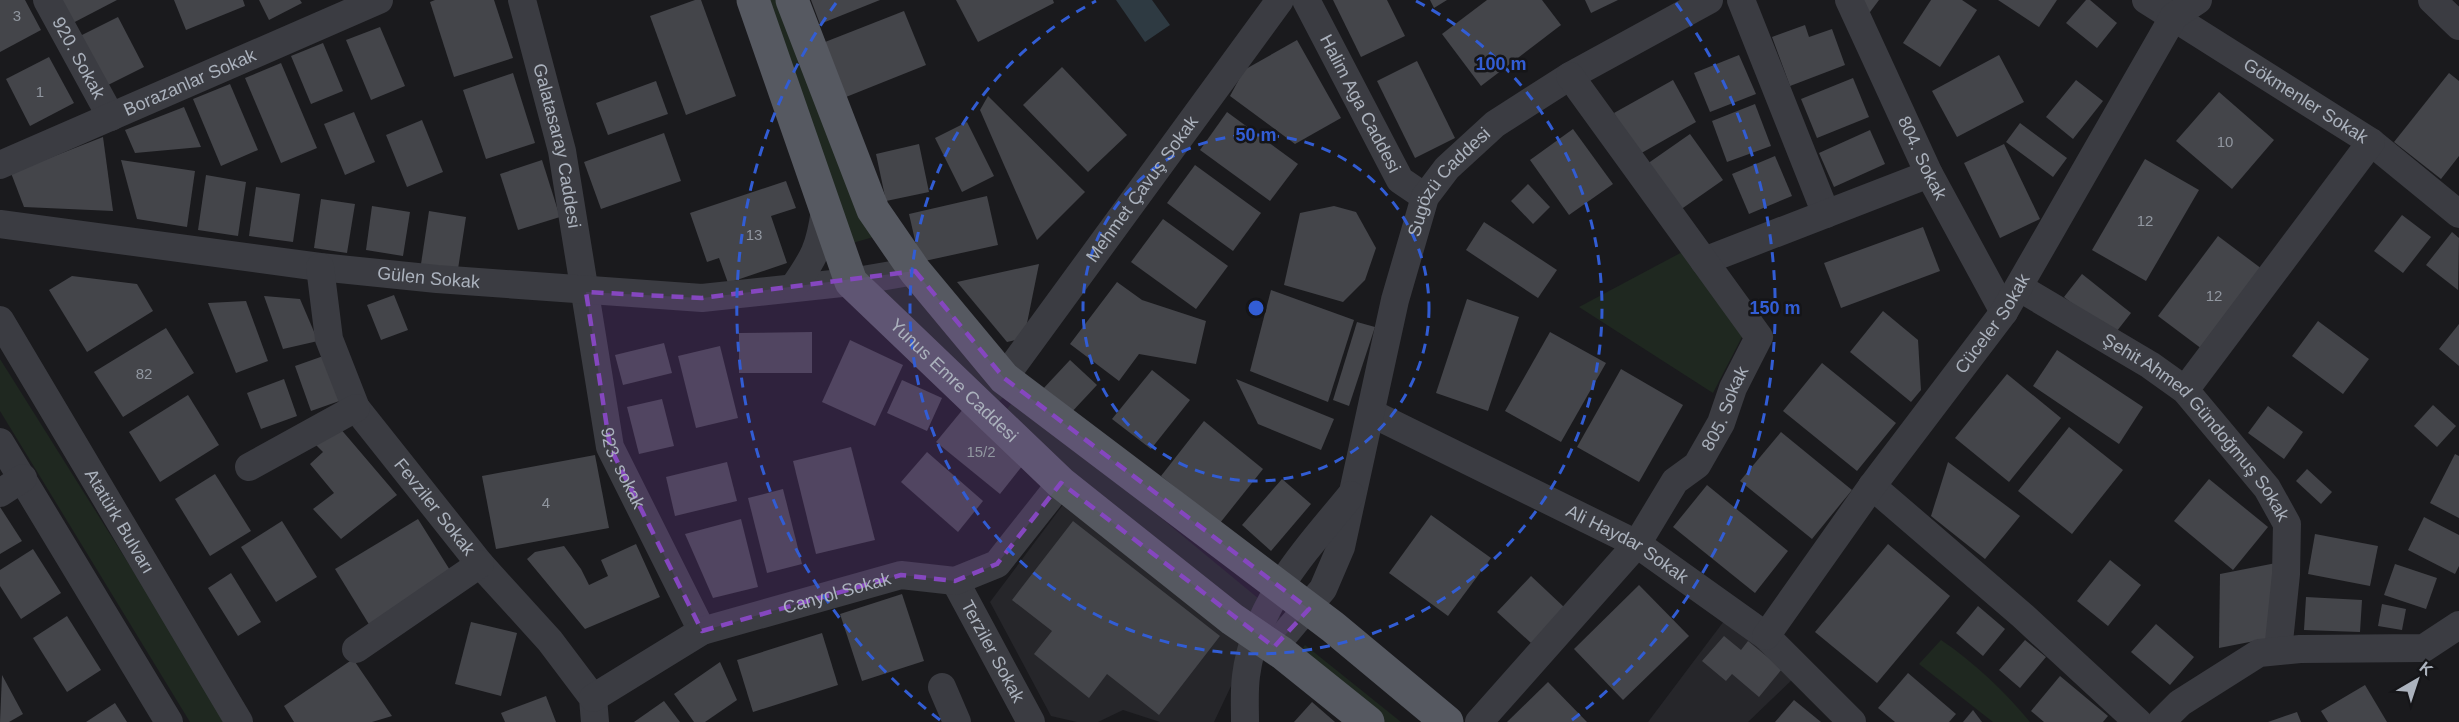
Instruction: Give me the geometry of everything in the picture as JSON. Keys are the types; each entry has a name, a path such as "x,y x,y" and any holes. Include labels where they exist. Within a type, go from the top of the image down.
{"main road":[{"name":"Yunus Emre Caddesi","path":"753,0 851,282 1061,483 1368,722"},
{"name":"Yunus Emre Caddesi","path":"792,0 873,210 915,271 1004,378 1277,587 1317,614 1447,722"}],"street":[{"name":"920. Sokak","path":"47,0 111,117"},
{"name":"Borazanlar Sokak","path":"0,165 379,0"},
{"name":"Galatasaray Caddesi","path":"522,0 562,151 586,292"},
{"name":"Mehmet Çavuş Sokak","path":"1004,378 1280,0"},
{"name":"Halim Aga Caddesi","path":"1306,0 1400,180 1425,197"},
{"name":"Sugözü Caddesi","path":"1274,649 1317,614 1323,589 1341,547 1356,488 1395,300 1425,197 1447,168 1495,124 1570,76 1709,0"},
{"path":"1741,0 1826,214"},
{"name":"804. Sokak","path":"1849,0 1929,174 2004,312"},
{"name":"Gökmenler Sokak","path":"2146,0 2370,142 2459,214"},
{"name":"Cüceler Sokak","path":"1766,636 1872,486 2004,312 2020,288 2174,16 2198,0"},
{"path":"2432,0 2459,26"},
{"name":"805. Sokak","path":"1479,722 1637,544 1675,481 1697,465 1721,423 1733,388 1758,337 1570,76"},
{"path":"2185,390 2370,142"},
{"path":"1704,261 1929,174"},
{"path":"793,288 812,261 821,242 825,210"},
{"name":"Gülen Sokak","path":"3,223 321,267 586,292 702,298 851,282 915,271"},
{"name":"Fevziler Sokak","path":"321,267 329,339 356,408 480,564 550,641 594,710"},
{"name":"Şehit Ahmed Gündoğmuş Sokak","path":"2020,288 2150,364 2185,390 2267,488 2287,524 2286,574 2278,651"},
{"name":"923. sokak","path":"586,292 610,447 702,632"},
{"name":"Atatürk Bulvarı","path":"0,320 239,722"},
{"path":"249,467 356,408"},
{"name":"Ali Haydar Sokak","path":"1371,413 1637,544 1766,636 1852,722"},
{"path":"0,442 169,722"},
{"path":"0,493 23,478"},
{"name":"Canyol Sokak","path":"594,710 702,632 901,575 954,581 998,564 1061,483"},
{"path":"1872,486 2024,616 2138,722"},
{"path":"1245,722 1246,675 1274,649 1277,587 1356,488"},
{"path":"356,649 480,564"},
{"name":"Terziler Sokak","path":"954,581 1030,722"},
{"path":"2161,722 2180,703 2259,653 2424,648 2459,625"},
{"path":"942,687 957,722"}],"highlighted area":[{"path":"915,271 1004,378 1309,609 1274,647 1061,483 997,564 955,581 901,575 702,631 610,447 586,292 702,298"}],"shaded area":[{"path":"765,0 778,0 877,236 849,244"},
{"path":"1116,0 1152,0 1170,25 1145,42"},
{"path":"1686,250 1744,333 1713,393 1579,307"},
{"path":"912,279 1008,392 993,408 866,287"},
{"path":"0,359 228,722 190,722 0,411"},
{"path":"1016,398 1282,618 1267,636 1002,415"},
{"path":"1065,502 1249,648 1214,722 1160,722 1123,710 1098,722 1077,722 1051,716 990,602"},
{"path":"1724,621 1796,676 1748,722 1648,722"},
{"path":"1941,640 1988,678 2030,722 1993,722 1919,664"},
{"path":"1305,645 1401,722 1381,722 1298,655"}],"building":[{"path":"0,0 25,0 41,30 0,52"},
{"path":"56,0 117,0 69,25"},
{"path":"174,0 243,0 245,6 186,30"},
{"path":"259,0 300,0 302,3 269,20"},
{"path":"435,0 494,0 513,58 454,77 430,2"},
{"path":"701,0 736,96 686,115 650,16"},
{"path":"811,0 880,0 820,24"},
{"path":"956,0 1053,0 1054,3 978,42"},
{"path":"1333,0 1387,0 1405,36 1361,57"},
{"path":"1430,0 1447,0 1434,8"},
{"path":"1487,0 1542,0 1561,25 1481,86 1442,34"},
{"path":"1585,0 1618,0 1591,13"},
{"path":"1857,0 1879,0 1867,16"},
{"path":"1931,0 1962,0 1977,10 1940,67 1903,43"},
{"path":"1998,0 2057,0 2039,27"},
{"path":"2086,0 2090,0 2117,23 2097,48 2066,23"},
{"path":"904,11 926,65 846,97 825,42"},
{"path":"118,17 144,67 106,86 80,36"},
{"path":"1805,25 1809,37 1832,29 1845,65 1790,86 1772,37"},
{"path":"380,27 405,86 371,100 346,40"},
{"path":"1297,40 1341,118 1295,144 1230,96 1244,70"},
{"path":"323,43 343,91 311,104 291,56"},
{"path":"1739,55 1756,94 1710,112 1694,73"},
{"path":"1999,55 2024,102 1957,137 1932,91"},
{"path":"49,57 74,103 30,126 6,79"},
{"path":"1417,61 1455,138 1415,158 1377,81"},
{"path":"281,63 317,148 281,163 245,78"},
{"path":"1062,67 1127,135 1088,172 1023,105"},
{"path":"513,73 535,143 486,159 463,90"},
{"path":"2449,73 2459,81 2459,156 2441,179 2394,142"},
{"path":"1853,78 1869,117 1817,138 1801,99"},
{"path":"1673,80 1696,122 1638,155 1614,113"},
{"path":"2076,80 2103,101 2073,139 2046,117"},
{"path":"656,81 668,114 608,135 596,103"},
{"path":"230,84 258,150 221,166 193,99"},
{"path":"2219,92 2274,140 2232,189 2176,141"},
{"path":"988,96 1085,192 1037,240 980,110"},
{"path":"1755,104 1771,146 1727,162 1712,121"},
{"path":"184,107 201,147 135,153 125,130"},
{"path":"354,112 375,162 345,175 324,124"},
{"path":"1227,112 1298,164 1270,201 1200,150"},
{"path":"422,120 443,172 407,187 386,135"},
{"path":"967,122 994,176 962,192 935,138"},
{"path":"2020,123 2067,158 2053,177 2006,142"},
{"path":"1573,129 1613,184 1569,215 1530,160"},
{"path":"1870,130 1885,164 1834,187 1819,153"},
{"path":"664,133 681,181 601,209 584,162"},
{"path":"1690,134 1723,180 1680,210 1647,164"},
{"path":"103,137 113,211 24,207 11,173"},
{"path":"919,144 929,192 886,201 876,154"},
{"path":"2004,144 2040,219 2000,238 1964,163"},
{"path":"1775,156 1792,196 1749,214 1732,174"},
{"path":"2145,159 2199,190 2146,281 2092,250"},
{"path":"121,160 195,171 187,227 137,219"},
{"path":"542,160 560,217 518,230 500,174"},
{"path":"1195,165 1261,213 1233,251 1167,203"},
{"path":"206,175 246,182 238,236 198,230"},
{"path":"786,181 796,208 771,216 787,263 728,283 719,258 707,262 690,213"},
{"path":"1528,184 1550,207 1533,224 1511,201"},
{"path":"256,187 300,194 293,242 249,236"},
{"path":"987,196 998,245 920,262 909,214"},
{"path":"321,199 355,204 347,253 314,248"},
{"path":"372,206 410,212 403,256 366,250"},
{"path":"1334,206 1356,212 1376,248 1365,280 1343,302 1284,285 1300,213"},
{"path":"429,211 466,217 458,269 421,264"},
{"path":"2402,215 2431,237 2403,273 2374,251"},
{"path":"1163,219 1228,266 1196,309 1131,262"},
{"path":"1484,222 1557,270 1538,298 1466,250"},
{"path":"1923,227 1940,271 1841,308 1824,263"},
{"path":"2452,232 2459,238 2458,290 2426,265"},
{"path":"2218,236 2270,275 2210,355 2158,316"},
{"path":"1039,264 1024,338 1007,342 957,282"},
{"path":"2082,274 2131,313 2113,336 2064,297"},
{"path":"72,276 137,284 153,311 87,352 49,290"},
{"path":"1117,282 1142,300 1206,321 1196,364 1139,354 1119,381 1070,344"},
{"path":"1271,290 1354,320 1328,402 1250,371"},
{"path":"394,295 408,330 381,340 367,305"},
{"path":"264,296 300,299 318,341 283,349"},
{"path":"1467,299 1519,317 1488,411 1436,393"},
{"path":"246,301 268,361 236,373 208,303"},
{"path":"1883,311 1918,340 1921,390 1911,402 1850,352"},
{"path":"2318,321 2369,359 2343,394 2292,356"},
{"path":"1357,322 1375,327 1349,406 1333,400"},
{"path":"2459,324 2459,366 2439,349"},
{"path":"166,328 194,373 123,417 94,372"},
{"path":"812,332 812,373 739,373 739,333"},
{"path":"1550,332 1606,363 1561,442 1505,411"},
{"path":"850,340 903,365 875,426 822,402"},
{"path":"664,343 672,373 623,385 615,355"},
{"path":"720,346 738,418 696,428 678,356"},
{"path":"2057,350 2143,407 2119,444 2033,386"},
{"path":"329,354 345,399 311,411 295,366"},
{"path":"1070,360 1097,385 1069,415 1042,390"},
{"path":"1822,363 1896,423 1857,471 1783,411"},
{"path":"1621,369 1683,405 1639,482 1577,447"},
{"path":"1152,370 1190,400 1151,449 1112,419"},
{"path":"2007,374 2061,418 2009,482 1955,438"},
{"path":"284,379 297,416 261,429 247,393"},
{"path":"1236,379 1334,419 1321,450 1258,424"},
{"path":"902,380 942,398 927,431 887,413"},
{"path":"188,395 219,445 160,482 129,432"},
{"path":"662,399 674,446 639,454 627,407"},
{"path":"2433,405 2456,426 2437,447 2414,426"},
{"path":"2268,406 2303,432 2284,459 2248,433"},
{"path":"964,408 1027,460 1000,494 936,442"},
{"path":"1204,421 1263,469 1220,523 1161,476"},
{"path":"339,427 397,495 341,539 313,509 334,493 310,464 323,452 315,444"},
{"path":"2069,427 2123,470 2072,534 2018,491"},
{"path":"1781,432 1852,490 1812,539 1740,481"},
{"path":"851,447 875,540 816,554 793,461"},
{"path":"927,452 983,501 958,532 901,482"},
{"path":"2455,454 2459,456 2459,518 2430,503"},
{"path":"595,455 609,528 496,549 482,476"},
{"path":"727,462 737,501 675,516 666,477"},
{"path":"1948,462 2020,516 1985,559 1931,516"},
{"path":"2307,469 2332,492 2321,504 2296,481"},
{"path":"215,474 251,531 210,556 175,499"},
{"path":"1282,479 1311,504 1271,551 1242,525"},
{"path":"2209,479 2268,527 2233,570 2174,521"},
{"path":"1707,485 1788,551 1755,593 1673,527"},
{"path":"783,489 802,564 767,573 748,498"},
{"path":"0,507 22,541 0,554"},
{"path":"1431,515 1491,558 1448,616 1389,573"},
{"path":"2424,517 2459,535 2459,566 2455,574 2408,550"},
{"path":"418,519 453,575 370,626 335,569"},
{"path":"741,519 758,587 713,598 685,534"},
{"path":"282,521 317,577 276,602 241,547"},
{"path":"1073,521 1220,636 1159,715 1107,674 1089,698 1034,654 1052,631 1012,600"},
{"path":"2315,534 2378,546 2370,586 2308,574"},
{"path":"636,544 660,597 585,629 527,559 535,552 564,546 581,569 589,585 608,576 601,560"},
{"path":"1888,544 1950,596 1877,683 1815,632"},
{"path":"33,549 61,593 21,619 0,586 0,570"},
{"path":"2110,560 2141,585 2108,626 2077,601"},
{"path":"2276,563 2275,637 2219,648 2220,574"},
{"path":"2395,564 2437,578 2426,609 2384,595"},
{"path":"231,573 261,622 238,636 208,588"},
{"path":"1531,576 1565,608 1531,643 1497,612"},
{"path":"1639,585 1689,636 1623,700 1574,649"},
{"path":"902,594 924,661 862,681 840,614"},
{"path":"2306,597 2362,600 2360,632 2304,630"},
{"path":"2382,604 2406,609 2402,630 2378,626"},
{"path":"1978,606 2005,629 1983,656 1956,633"},
{"path":"67,616 101,670 67,692 33,638"},
{"path":"471,622 517,633 501,696 455,684"},
{"path":"2156,624 2194,657 2170,685 2131,652"},
{"path":"822,633 838,685 753,712 737,660"},
{"path":"1724,636 1741,650 1748,641 1782,669 1759,697 1732,674 1726,681 1702,661"},
{"path":"2025,640 2046,657 2020,688 1999,670"},
{"path":"353,659 392,716 372,722 294,722 284,706"},
{"path":"720,662 737,700 705,722 694,722 674,694"},
{"path":"1908,673 1956,714 1949,722 1895,722 1878,708"},
{"path":"2,675 23,714 9,722 0,722"},
{"path":"2060,676 2108,716 2103,722 2044,722 2031,711"},
{"path":"1548,682 1587,722 1507,722"},
{"path":"2365,685 2387,722 2328,722 2321,711"},
{"path":"546,696 556,722 505,722 501,713"},
{"path":"1794,700 1821,722 1775,722"},
{"path":"664,701 680,722 634,722"},
{"path":"1312,702 1335,722 1294,722"},
{"path":"115,703 127,722 86,722"},
{"path":"1973,710 1982,722 1963,722"},
{"path":"2297,712 2301,722 2268,722"}]}
